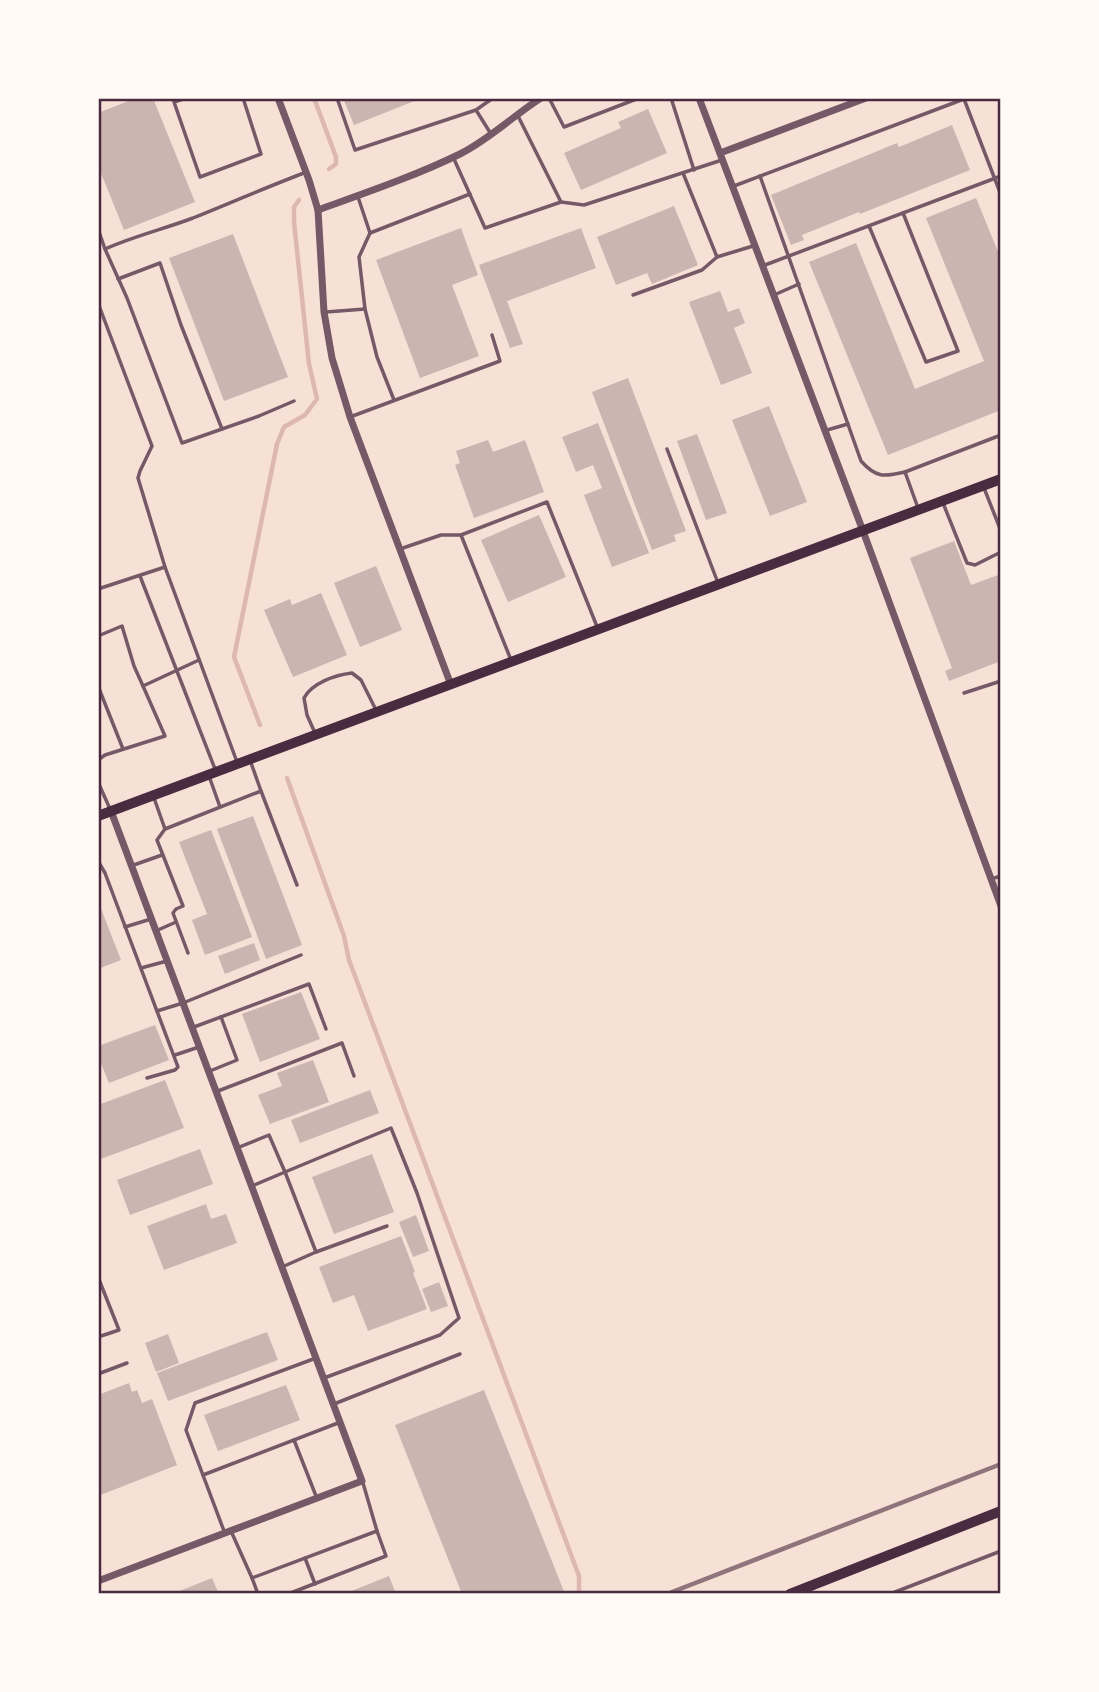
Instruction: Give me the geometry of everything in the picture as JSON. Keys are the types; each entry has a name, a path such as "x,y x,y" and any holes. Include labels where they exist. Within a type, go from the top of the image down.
{"main road":[{"path":"98,816 1001,479"},
{"path":"790,1594 1001,1511"}],"street":[{"path":"278,98 318,210 324,313 332,358 351,417 450,685"},
{"path":"318,210 453,157 541,98"},
{"path":"699,98 1001,906"},
{"path":"721,156 866,98"},
{"path":"98,1581 362,1481 111,811"}],"lane":[{"path":"186,98 174,102 200,177 261,154 243,98"},
{"path":"337,98 355,150 476,110 493,98"},
{"path":"549,98 564,127 639,98"},
{"path":"671,98 694,170"},
{"path":"733,187 964,98 1001,195"},
{"path":"476,110 491,134"},
{"path":"517,114 561,202"},
{"path":"453,157 485,228 561,202 584,205 694,170 721,156"},
{"path":"105,249 306,173"},
{"path":"683,173 717,257"},
{"path":"760,176 860,461 868,470 883,477 905,472 1001,435"},
{"path":"763,266 1001,176"},
{"path":"370,233 470,194"},
{"path":"357,196 370,233 359,257 365,309 377,356 394,400"},
{"path":"869,226 926,362 958,351 903,213"},
{"path":"98,229 182,443 293,401"},
{"path":"633,295 702,270 717,257 755,246"},
{"path":"118,279 160,263 222,429"},
{"path":"774,295 799,284"},
{"path":"98,303 152,446 138,478 165,567 237,764"},
{"path":"324,313 365,309"},
{"path":"351,417 500,361 492,335"},
{"path":"825,431 848,424"},
{"path":"667,449 718,585"},
{"path":"905,472 918,510"},
{"path":"983,486 1001,531"},
{"path":"943,501 967,563 975,565 1001,552"},
{"path":"400,549 441,536 461,536 547,502 598,630"},
{"path":"461,536 512,662"},
{"path":"98,589 165,567"},
{"path":"139,576 176,670 212,774 220,807"},
{"path":"98,636 122,626 134,666 165,736 104,755 98,760"},
{"path":"143,686 199,660"},
{"path":"316,735 307,715 304,698 308,690 339,675 352,673 361,680 377,712"},
{"path":"964,693 1000,681 1001,688"},
{"path":"98,686 123,749"},
{"path":"250,760 298,885"},
{"path":"98,782 111,811"},
{"path":"188,953 173,914 183,906 157,840 165,829 261,791"},
{"path":"153,796 165,829"},
{"path":"131,866 162,855"},
{"path":"98,861 105,873 178,1067 147,1079"},
{"path":"991,879 1001,876"},
{"path":"125,927 151,919"},
{"path":"156,931 176,922"},
{"path":"157,1011 301,955"},
{"path":"141,968 167,961"},
{"path":"192,1028 309,984 326,1029"},
{"path":"208,1072 237,1060 221,1017"},
{"path":"216,1092 342,1042 354,1076"},
{"path":"174,1056 199,1047"},
{"path":"252,1186 391,1128 417,1194 459,1318 440,1335 324,1378"},
{"path":"237,1148 269,1135 316,1252"},
{"path":"282,1267 387,1226"},
{"path":"98,1277 119,1330 98,1338"},
{"path":"98,1295 104,1293"},
{"path":"334,1404 460,1354"},
{"path":"258,1594 228,1532 186,1430 195,1404 316,1358"},
{"path":"98,1374 127,1363"},
{"path":"203,1475 340,1422"},
{"path":"294,1440 317,1498"},
{"path":"288,1594 387,1556 362,1481"},
{"path":"252,1578 377,1531"},
{"path":"890,1594 1001,1551"},
{"path":"305,1558 315,1584"}],"building":[{"path":"136,98 153,98 195,202 124,230 98,166 98,113"},
{"path":"343,98 422,98 354,125"},
{"path":"648,109 667,153 581,190 564,153 621,128 618,122"},
{"path":"952,125 970,170 802,235 804,240 791,245 771,195 897,143 899,147"},
{"path":"976,198 1001,259 1001,410 888,455 809,262 856,243 915,389 984,361 926,218"},
{"path":"674,206 698,265 652,284 647,273 616,285 597,237"},
{"path":"461,228 478,275 452,285 479,356 420,378 376,260"},
{"path":"581,228 596,268 507,301 523,344 510,348 479,265"},
{"path":"233,234 288,377 224,401 169,258"},
{"path":"720,291 728,312 739,308 745,323 734,328 752,373 721,385 689,302"},
{"path":"628,378 686,531 674,535 676,541 652,550 592,392"},
{"path":"769,406 807,502 770,516 732,420"},
{"path":"598,423 649,553 612,567 584,495 602,488 593,465 576,472 562,437"},
{"path":"697,434 727,513 706,520 677,441"},
{"path":"488,440 493,452 525,440 544,492 474,518 455,465 460,463 456,451"},
{"path":"539,515 566,577 508,602 481,540"},
{"path":"954,541 971,585 1001,574 1001,661 949,681 945,671 952,668 910,558"},
{"path":"376,566 402,630 360,647 334,583"},
{"path":"321,593 347,655 293,677 264,610 290,599 292,605"},
{"path":"253,816 302,945 266,959 217,829"},
{"path":"211,830 252,937 205,955 192,920 207,914 179,842"},
{"path":"98,901 121,960 98,969"},
{"path":"254,943 260,960 225,974 218,956"},
{"path":"301,992 320,1039 260,1062 242,1014"},
{"path":"155,1025 169,1060 109,1083 98,1056 98,1046"},
{"path":"313,1060 329,1102 270,1124 258,1095 282,1086 277,1073"},
{"path":"165,1080 184,1128 98,1160 98,1105"},
{"path":"370,1090 379,1113 300,1143 291,1120"},
{"path":"200,1149 213,1184 130,1215 117,1180"},
{"path":"372,1154 394,1212 334,1234 312,1177"},
{"path":"206,1204 211,1219 226,1214 237,1243 164,1270 147,1226"},
{"path":"416,1215 429,1251 413,1257 399,1222"},
{"path":"401,1236 427,1309 368,1331 354,1295 333,1303 319,1267"},
{"path":"439,1282 448,1306 431,1312 422,1289"},
{"path":"267,1332 278,1360 168,1401 157,1373"},
{"path":"168,1334 179,1363 156,1372 145,1343"},
{"path":"129,1383 132,1392 137,1390 142,1403 152,1399 177,1465 98,1496 98,1395"},
{"path":"286,1385 300,1420 218,1451 204,1415"},
{"path":"484,1390 565,1594 462,1594 395,1425"},
{"path":"389,1576 396,1594 344,1594"},
{"path":"212,1578 219,1594 172,1594"}],"waterway":[{"path":"314,98 336,157 336,164 329,169"},
{"path":"260,725 234,657 277,444 284,427 305,415 317,399 309,364 294,222 294,207 299,200"},
{"path":"287,778 344,936 349,960 579,1576 579,1594"}],"railway":[{"path":"667,1594 1001,1464"}]}
